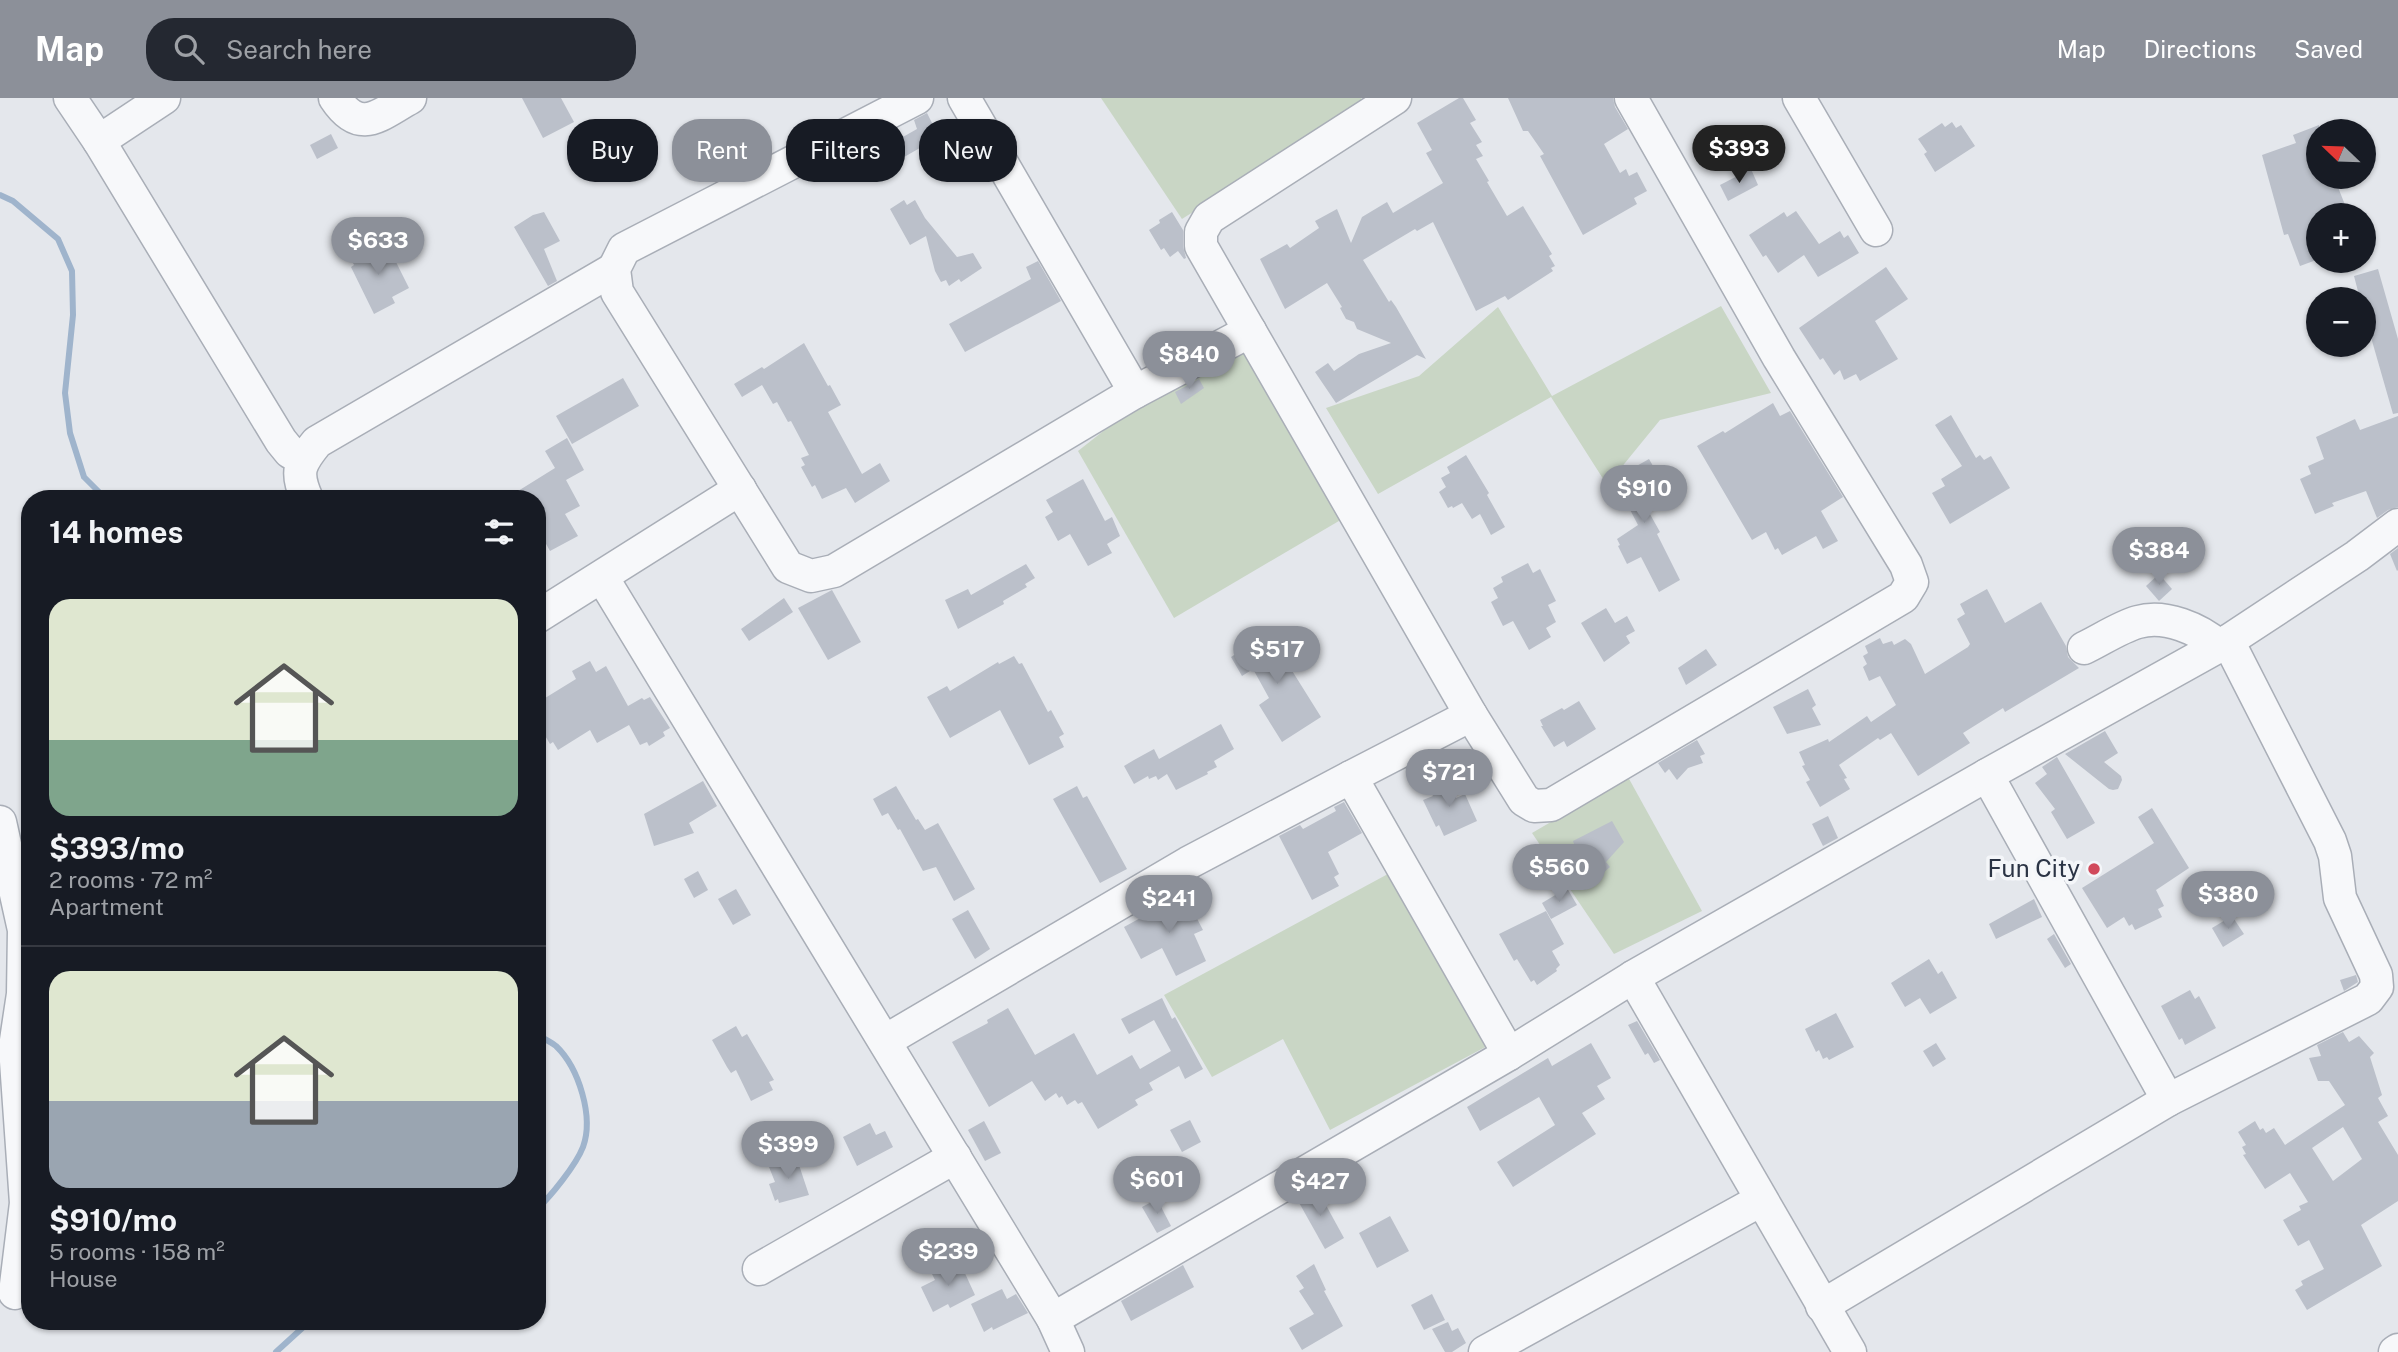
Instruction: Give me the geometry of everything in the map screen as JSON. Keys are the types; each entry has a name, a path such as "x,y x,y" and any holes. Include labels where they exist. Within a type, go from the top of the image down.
{"street":[{"path":"70,98 99,141 281,441 290,452 303,459"},
{"path":"99,141 164,98"},
{"path":"335,98 344,111 358,120 372,119 410,98"},
{"path":"304,490 299,474 303,459 317,442 614,269 624,250 917,98"},
{"path":"964,98 1135,392"},
{"path":"1395,98 1209,218 1201,232 1200,246 1472,715 1524,800 1534,806 1551,805 1903,597 1912,582 1906,565 1779,358 1631,98"},
{"path":"1799,98 1877,230"},
{"path":"614,269 617,292 789,567 811,576 834,571 1135,392 1250,331"},
{"path":"546,611 740,489"},
{"path":"1054,1319 1509,1054 1633,977 2223,643 2357,556 2398,525"},
{"path":"602,577 1054,1319 1068,1352"},
{"path":"1822,1306 2168,1100 2368,999 2387,995 2340,898 2335,856 2330,841 2223,643 2204,633 2161,620 2138,622 2084,648"},
{"path":"885,1041 1188,863 1472,715"},
{"path":"1987,775 2168,1100"},
{"path":"1351,777 1509,1054"},
{"path":"0,822 21,916"},
{"path":"1633,977 1850,1352"},
{"path":"21,1002 8,1046 21,1159"},
{"path":"759,1269 955,1157"},
{"path":"1485,1352 1761,1200"},
{"path":"15,1293 21,1244"}],"green space":[{"path":"1101,98 1361,98 1364,103 1182,219"},
{"path":"1721,306 1771,393 1660,420 1607,485 1551,397 1378,494 1326,408 1419,376 1498,307 1552,396"},
{"path":"1248,343 1344,518 1174,618 1078,451 1158,388"},
{"path":"1628,777 1702,911 1614,954 1532,833"},
{"path":"1399,868 1491,1044 1330,1130 1283,1039 1212,1077 1164,995"}],"building":[{"path":"522,98 561,98 572,119 567,119 567,126 543,138"},
{"path":"1463,98 1476,120 1470,123 1482,142 1476,145 1483,156 1476,159 1489,181 1487,182 1507,216 1523,206 1552,254 1549,256 1555,266 1551,268 1553,271 1508,300 1505,296 1476,311 1433,222 1417,231 1415,229 1363,260 1389,302 1391,300 1396,307 1426,359 1417,355 1336,403 1315,372 1328,363 1334,371 1359,354 1391,343 1357,329 1354,322 1346,319 1327,283 1285,309 1260,259 1287,244 1290,248 1319,228 1315,221 1337,209 1351,243 1362,217 1387,202 1393,213 1443,183 1426,153 1432,150 1417,123"},
{"path":"1508,98 1613,98 1615,107 1628,129 1604,144 1620,173 1626,169 1629,176 1637,172 1647,191 1634,198 1637,204 1583,235 1540,156 1544,154 1528,131 1523,131"},
{"path":"927,113 930,119 919,119 919,148 905,157 905,136 917,129 914,120"},
{"path":"1952,122 1956,128 1961,125 1975,146 1935,172 1918,139 1942,123 1945,127"},
{"path":"2306,130 2306,189 2339,189 2344,203 2306,203 2306,264 2300,266 2288,234 2284,235 2262,155 2296,143 2293,135"},
{"path":"331,134 338,148 317,159 310,145"},
{"path":"1751,169 1758,185 1728,201 1720,185"},
{"path":"904,200 907,205 915,200 925,218 957,257 973,253 982,268 961,282 959,279 949,286 946,280 941,282 935,271 926,236 910,245 890,209"},
{"path":"1796,211 1819,244 1840,231 1844,238 1848,235 1859,253 1818,277 1804,255 1778,273 1766,255 1763,257 1749,235 1784,212 1787,217"},
{"path":"544,212 560,241 544,249 557,281 548,286 514,227 533,215"},
{"path":"1172,212 1183,230 1184,259 1178,251 1170,257 1164,248 1161,250 1149,230"},
{"path":"375,244 379,251 388,246 409,288 392,297 395,303 374,314 351,267 354,265 350,257"},
{"path":"1038,261 1061,301 965,352 949,324 1031,279 1026,267"},
{"path":"1886,267 1908,299 1875,321 1898,359 1860,381 1856,374 1844,380 1840,370 1834,375 1823,358 1820,360 1799,328"},
{"path":"2376,270 2398,339 2398,413 2393,414 2376,355 2376,287 2357,287 2354,276 2376,273"},
{"path":"804,343 841,405 828,412 862,474 880,463 890,481 855,503 846,488 822,499 801,467 805,465 801,458 809,455 791,421 788,422 777,402 773,404 762,385 742,397 734,384 762,367 764,369"},
{"path":"623,378 639,406 572,444 556,416"},
{"path":"1199,379 1204,388 1181,404 1175,392"},
{"path":"1773,403 1780,416 1790,411 1843,497 1821,511 1838,541 1823,549 1816,536 1782,555 1778,548 1775,550 1766,532 1752,540 1697,446 1723,431 1725,433"},
{"path":"1951,415 1976,458 1980,455 1984,460 1991,456 2010,488 1950,524 1932,493 1945,486 1941,479 1962,466 1935,425"},
{"path":"2398,416 2398,507 2377,518 2366,491 2332,503 2334,506 2315,514 2300,479 2311,474 2308,466 2324,459 2316,437 2355,419 2360,430"},
{"path":"567,438 584,470 566,480 580,506 565,514 578,536 550,551 546,544 546,490 520,490 555,468 545,451"},
{"path":"1466,455 1489,493 1487,495 1505,527 1491,535 1480,514 1472,519 1462,503 1448,508 1439,492 1446,487 1441,478 1450,473 1447,467"},
{"path":"1649,459 1664,485 1641,498 1660,532 1657,534 1680,580 1659,592 1641,557 1627,564 1618,546 1620,545 1617,539 1638,525 1612,475 1624,468 1626,472"},
{"path":"1083,479 1105,521 1112,517 1120,536 1107,544 1112,553 1088,566 1070,534 1058,541 1045,517 1053,512 1046,500"},
{"path":"2398,548 2398,570 2397,571 2390,554"},
{"path":"1528,563 1533,573 1540,569 1556,601 1548,605 1556,622 1546,628 1551,637 1529,650 1513,621 1503,626 1491,602 1498,598 1493,588 1503,582 1501,577"},
{"path":"1026,564 1035,578 1025,584 1027,587 1003,601 1004,604 958,629 945,600 968,589 971,595"},
{"path":"2159,574 2172,589 2159,601 2146,586"},
{"path":"1987,589 2005,623 2041,602 2066,646 2068,657 2079,668 2005,712 2003,708 1963,733 1970,743 1918,776 1891,733 1880,740 1878,738 1839,765 1850,789 1820,807 1806,782 1810,780 1802,766 1805,765 1799,752 1828,739 1829,742 1867,716 1871,722 1896,705 1880,676 1869,681 1863,667 1867,664 1863,656 1868,653 1865,646 1880,638 1883,644 1892,641 1894,645 1905,639 1911,644 1925,674 1968,647 1970,644 1957,619 1965,614 1960,604"},
{"path":"832,590 861,642 828,660 798,608"},
{"path":"784,598 793,612 749,641 741,629"},
{"path":"1606,608 1615,623 1627,616 1635,631 1626,636 1630,643 1604,662 1581,623"},
{"path":"1266,629 1321,717 1282,742 1259,705 1269,698 1253,669 1242,676 1231,657 1242,650 1239,645"},
{"path":"1706,649 1717,665 1686,685 1678,668"},
{"path":"1014,656 1019,664 1022,663 1048,712 1051,710 1064,734 1059,737 1064,747 1029,765 1000,710 950,738 927,697 947,686 950,691 998,662 999,664"},
{"path":"590,661 596,672 606,666 628,706 642,698 644,700 650,697 670,728 663,732 665,736 649,746 647,742 640,745 629,725 597,743 590,730 558,750 546,737 546,697 576,679 572,671"},
{"path":"1808,689 1816,705 1812,708 1821,725 1787,734 1773,707"},
{"path":"1579,701 1596,729 1567,747 1564,741 1554,747 1540,720"},
{"path":"1221,724 1234,749 1214,761 1217,767 1207,772 1208,774 1176,790 1167,774 1158,780 1156,776 1149,779 1148,776 1134,784 1124,766 1154,749 1159,759"},
{"path":"2105,731 2118,753 2104,762 2121,776 2122,780 2118,789 2113,790 2065,754"},
{"path":"1697,740 1705,754 1700,756 1703,763 1688,768 1677,780 1669,769 1665,773 1658,763"},
{"path":"2057,757 2095,823 2067,839 2051,812 2055,809 2035,783 2047,774 2042,767"},
{"path":"1448,780 1456,798 1465,794 1477,821 1444,836 1439,825 1436,827 1423,800 1433,796 1429,789"},
{"path":"703,781 717,806 689,823 694,833 654,846 644,814"},
{"path":"896,786 925,830 938,823 975,889 954,901 936,867 923,871 900,829 898,830 888,813 882,816 873,799"},
{"path":"1077,786 1083,798 1087,796 1127,869 1100,883 1053,799"},
{"path":"1344,802 1362,833 1328,852 1339,874 1334,877 1339,886 1312,900 1279,836 1300,825 1303,829 1336,811 1334,807"},
{"path":"2152,808 2189,868 2156,890 2164,906 2158,909 2162,917 2135,930 2124,917 2107,928 2082,888 2154,843 2138,817"},
{"path":"1828,816 1838,838 1823,846 1812,824"},
{"path":"1612,821 1624,842 1606,862 1610,867 1589,885 1573,841"},
{"path":"698,871 708,890 694,898 684,879"},
{"path":"1567,888 1577,905 1551,919 1542,903"},
{"path":"736,889 751,915 733,925 718,899"},
{"path":"1184,894 1203,930 1194,934 1206,961 1176,976 1162,948 1141,959 1124,927"},
{"path":"2034,899 2042,917 1996,939 1989,924"},
{"path":"968,910 990,949 975,959 952,919"},
{"path":"1546,911 1564,944 1552,951 1560,965 1557,971 1537,985 1534,980 1531,982 1517,959 1514,961 1499,934"},
{"path":"2232,916 2244,934 2223,947 2212,928"},
{"path":"2054,934 2071,964 2065,968 2047,939"},
{"path":"1929,959 1938,974 1942,971 1957,998 1930,1014 1920,998 1905,1007 1891,983"},
{"path":"2356,975 2358,982 2344,991 2340,980"},
{"path":"2190,990 2195,999 2199,996 2216,1028 2185,1045 2182,1038 2179,1040 2161,1006"},
{"path":"1162,998 1203,1069 1185,1079 1179,1066 1149,1083 1153,1090 1135,1100 1138,1105 1098,1129 1082,1102 1078,1104 1075,1100 1067,1105 1062,1096 1059,1098 1056,1093 1045,1101 1032,1081 989,1107 952,1042 988,1023 987,1020 1008,1008 1035,1055 1074,1033 1097,1075 1132,1055 1140,1069 1171,1051 1154,1020 1129,1034 1121,1019"},
{"path":"1836,1013 1854,1047 1829,1060 1827,1057 1823,1059 1819,1050 1816,1052 1805,1029"},
{"path":"1637,1021 1660,1060 1654,1063 1648,1053 1645,1055 1628,1025"},
{"path":"736,1026 742,1037 747,1034 774,1080 769,1082 773,1090 751,1101 736,1070 731,1073 712,1040"},
{"path":"2343,1032 2349,1042 2359,1036 2374,1053 2370,1057 2382,1095 2378,1098 2388,1116 2378,1122 2398,1155 2398,1201 2361,1225 2382,1266 2307,1310 2295,1290 2303,1285 2301,1281 2324,1269 2309,1240 2298,1246 2283,1220 2301,1210 2299,1206 2308,1202 2290,1173 2265,1189 2243,1155 2246,1154 2242,1147 2246,1145 2238,1132 2255,1121 2260,1130 2263,1128 2266,1133 2274,1128 2285,1145 2345,1105 2329,1081 2318,1081 2309,1058 2321,1056 2317,1045","holes":["2343,1127 2362,1159 2333,1181 2312,1148"]},
{"path":"1591,1043 1611,1078 1597,1086 1605,1099 1582,1113 1596,1134 1513,1187 1497,1162 1555,1125 1539,1097 1480,1131 1467,1107 1548,1058 1552,1066"},
{"path":"1936,1043 1946,1059 1933,1067 1923,1051"},
{"path":"1190,1120 1201,1142 1182,1152 1170,1130"},
{"path":"984,1121 1001,1153 985,1161 968,1130"},
{"path":"870,1123 876,1135 885,1131 893,1147 857,1166 843,1137"},
{"path":"796,1156 809,1195 779,1203 778,1199 775,1201 769,1184 775,1182 769,1167"},
{"path":"1316,1187 1344,1238 1325,1249 1297,1199"},
{"path":"1157,1199 1171,1226 1157,1233 1142,1207"},
{"path":"1390,1216 1409,1251 1377,1268 1359,1233"},
{"path":"949,1263 954,1273 963,1269 975,1295 950,1308 948,1304 933,1312 921,1287 935,1280 931,1272"},
{"path":"1314,1264 1326,1290 1324,1291 1343,1326 1302,1350 1289,1328 1314,1314 1299,1291 1304,1288 1296,1276"},
{"path":"1183,1265 1194,1287 1131,1321 1121,1301"},
{"path":"1002,1289 1007,1299 1016,1294 1028,1313 984,1332 971,1304"},
{"path":"1432,1294 1445,1320 1424,1330 1411,1305"},
{"path":"1448,1322 1452,1331 1458,1328 1466,1343 1452,1352 1445,1352 1432,1329"}],"waterway":[{"path":"0,195 13,201 58,239 72,271 73,315 65,393 70,433 84,477 97,490"},
{"path":"546,1040 564,1055 578,1080 587,1122 580,1154 546,1199"},
{"path":"276,1352 300,1330"}],"place":[{"name":"Fun City","path":"2094,869"}]}
